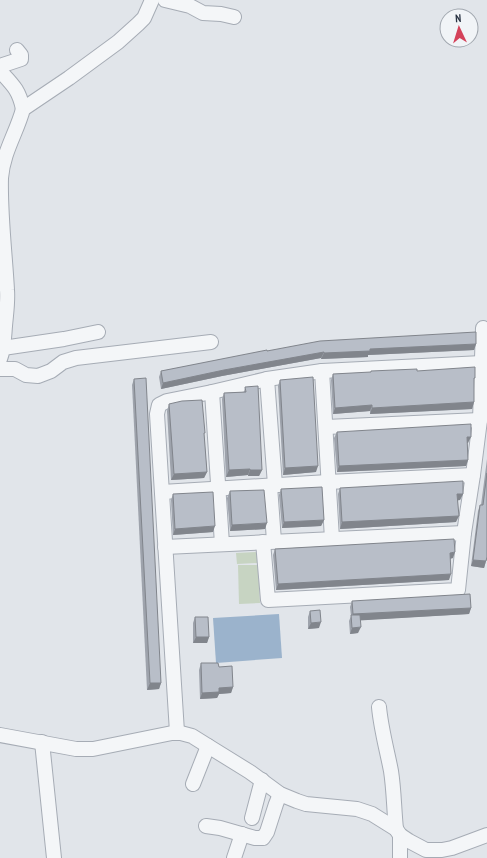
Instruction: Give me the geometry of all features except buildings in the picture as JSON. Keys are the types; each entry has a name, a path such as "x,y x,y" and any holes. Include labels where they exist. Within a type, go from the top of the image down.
{"street":[{"path":"23,109 118,42 144,18 152,0"},
{"path":"165,0 190,6 203,13 221,14 234,17"},
{"path":"0,66 21,59 21,55 17,50"},
{"path":"0,71 15,87 21,97 23,109 20,121 13,135 5,158 1,177 0,203 7,290 7,306 1,354 98,332"},
{"path":"268,379 272,485 268,600 458,590 464,533 474,475 480,420 483,328"},
{"path":"0,369 15,369 26,375 38,376 51,371 63,362 76,358 211,342"},
{"path":"177,732 157,414 159,405 167,401 268,379 322,371 482,363"},
{"path":"322,371 332,539"},
{"path":"212,392 222,544"},
{"path":"326,427 480,420"},
{"path":"162,492 474,475"},
{"path":"165,547 464,533"},
{"path":"379,707 381,725 391,772 400,858"},
{"path":"0,735 76,749 93,749 177,732 192,736 262,780 280,794 306,804 357,809 372,814 427,854 452,848 487,836"},
{"path":"42,742 54,858"},
{"path":"193,784 208,746"},
{"path":"252,818 262,780"},
{"path":"206,826 220,828 255,838 263,838 267,832 280,794"},
{"path":"234,858 242,834"}],"green space":[{"path":"257,552 257,563 237,564 236,553"},
{"path":"238,565 258,565 260,603 239,604"}],"water":[{"path":"279,614 282,658 216,663 213,618"}]}
